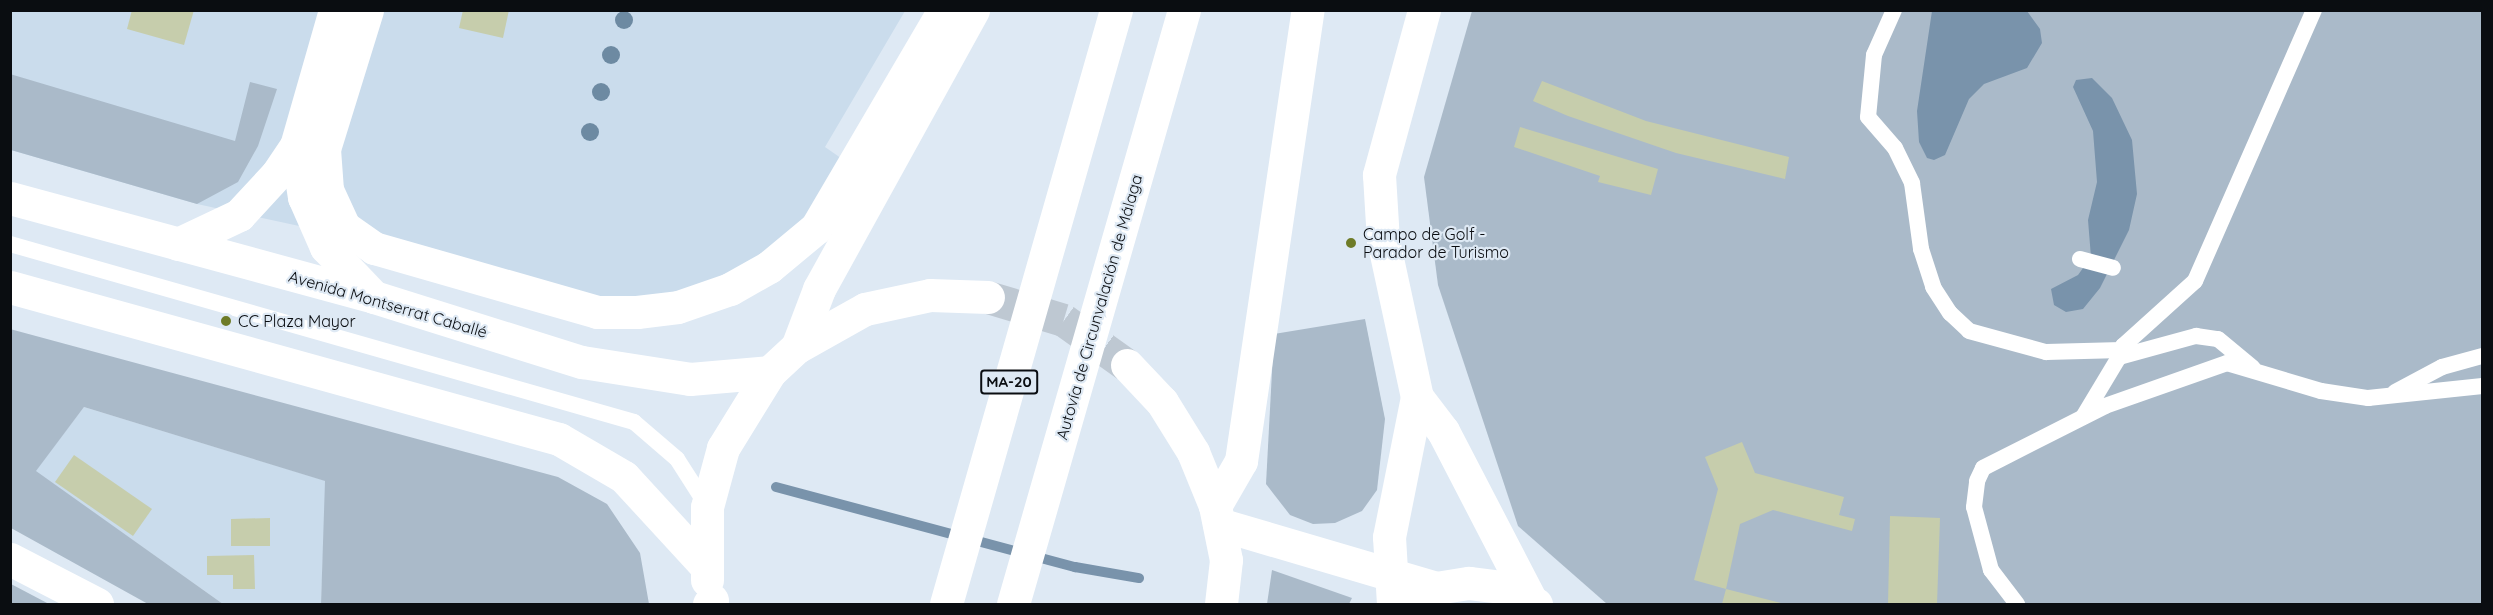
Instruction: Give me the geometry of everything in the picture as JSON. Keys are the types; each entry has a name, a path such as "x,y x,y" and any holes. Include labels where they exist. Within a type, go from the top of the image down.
{"main road":[{"path":"178,244 239,215 296,146 335,10"},
{"path":"367,10 324,149 327,190 344,227 374,248 597,312 637,312 678,307 730,289 770,267 816,228 944,10"},
{"path":"797,347 819,289 973,10"},
{"name":"MA-20","path":"946,604 1116,10"},
{"name":"Autovía de Circunvalación de Málaga","path":"1014,604 1185,10"},
{"path":"1217,515 1241,461 1308,10"},
{"path":"1393,604 1389,573 1389,537 1417,397 1383,240 1379,175 1424,10"},
{"path":"296,146 304,197 326,247 374,297"},
{"name":"Avenida Montserrat Caballé","path":"22,201 374,297 582,362 647,376 690,379 770,372"},
{"path":"18,289 559,439 624,477 704,564"},
{"path":"712,603 704,564 707,507 723,448 770,372 797,347 865,309 930,295 988,297"},
{"path":"1127,365 1162,402 1193,452 1217,515 1226,560 1221,604"},
{"path":"1417,397 1443,431 1534,603"},
{"path":"1217,515 1436,588"},
{"path":"10,560 97,604"},
{"path":"1407,604 1436,588 1469,583 1501,587 1534,603"}],"lane":[{"path":"1893,10 1875,55 1868,117 1895,148 1912,183 1921,249 1933,287 1950,313 1968,331 2046,352 2121,353 2196,336 2218,339 2256,371"},
{"path":"2083,418 2121,353 2195,281 2314,10"},
{"path":"10,244 634,422 677,459 707,507"},
{"path":"2080,259 2113,268"},
{"path":"2386,396 2442,367 2482,356"},
{"path":"2017,604 1991,570 1974,507 1977,481 1983,468 2083,418 2227,363 2321,391 2386,396 2482,386"}],"shaded area":[{"path":"10,11 905,11 825,147 848,163 815,217 725,284 596,307 378,243 197,204 11,150"},
{"path":"1472,11 2482,11 2482,604 1607,604 1518,526 1438,285 1424,177"},
{"path":"1932,11 2027,11 2040,29 2042,43 2027,68 1984,84 1969,99 1945,155 1934,160 1927,158 1919,142 1917,111"},
{"path":"10,74 235,141 250,82 277,89 258,146 238,182 197,204 11,150"},
{"path":"2092,78 2112,98 2132,140 2137,194 2129,230 2100,288 2083,309 2066,312 2054,305 2051,289 2078,275 2091,257 2088,220 2097,182 2093,131 2073,87 2076,80"},
{"path":"1365,319 1385,419 1377,490 1362,511 1335,523 1313,524 1290,515 1266,484 1274,334"},
{"path":"10,329 558,477 607,504 640,553 649,604 321,604 325,481 84,407 36,471 223,604 148,604 11,528"},
{"path":"84,407 326,481 321,604 223,604 35,471"},
{"path":"1272,570 1352,598 1349,604 1267,604"},
{"path":"11,584 49,604 11,604"}],"building":[{"path":"132,10 194,10 184,45 127,29"},
{"path":"463,10 509,10 503,38 459,28"},
{"path":"1542,81 1646,121 1789,157 1785,179 1676,153 1568,116 1533,101"},
{"path":"1520,127 1658,169 1651,195 1598,182 1600,176 1514,147"},
{"path":"1742,442 1755,473 1844,497 1839,515 1855,519 1852,531 1773,510 1740,524 1726,589 1694,580 1718,489 1705,457"},
{"path":"74,455 152,509 133,536 55,482"},
{"path":"1890,516 1940,518 1937,604 1888,604"},
{"path":"270,518 270,546 231,546 231,519"},
{"path":"254,555 255,589 233,589 233,575 207,575 207,556"},
{"path":"1726,589 1785,604 1722,604"}],"waterway":[{"path":"776,487 1075,567 1139,578"}],"tunnel":[{"path":"988,297 1064,320 1127,365"}],"place":[{"name":"Campo de Golf - Parador de Turismo","path":"1351,243"},
{"name":"CC Plaza Mayor","path":"226,321"}]}
